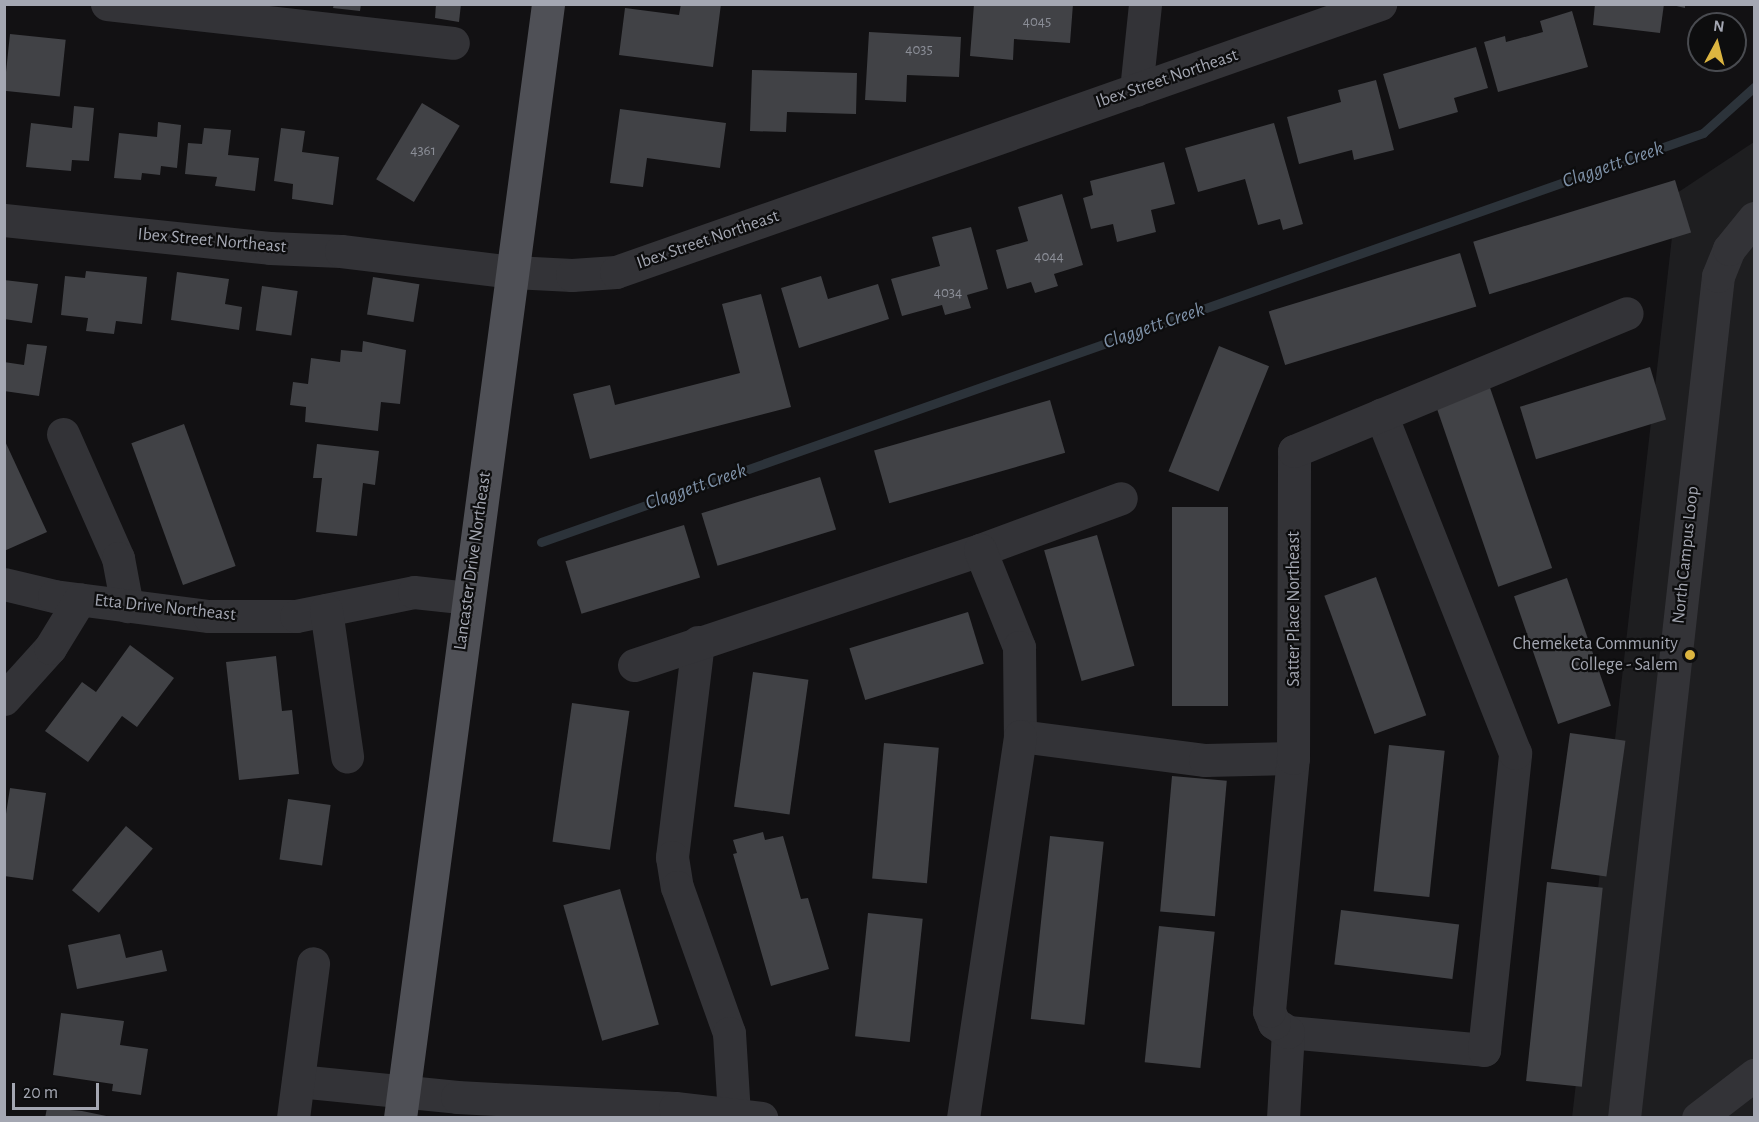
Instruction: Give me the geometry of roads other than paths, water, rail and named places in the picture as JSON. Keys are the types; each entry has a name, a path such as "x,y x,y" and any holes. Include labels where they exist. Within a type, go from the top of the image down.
{"main road":[{"name":"Lancaster Drive Northeast","path":"402,1105 548,4"}],"street":[{"path":"1136,90 1145,4"},
{"name":"Ibex Street Northeast","path":"4,220 270,248 341,250 513,272 572,276 616,272 1380,4"},
{"path":"114,5 319,16 453,43"},
{"name":"North Campus Loop","path":"1624,1118 1718,276 1729,249 1755,218"},
{"name":"Satter Place Northeast","path":"1288,1032 1274,1023 1269,1011 1293,758 1294,451 1627,313"},
{"path":"1283,1118 1288,1032 1484,1050 1515,753 1381,415"},
{"path":"63,434 118,558 127,606"},
{"path":"634,665 980,550 1121,498"},
{"path":"963,1118 1020,736 1019,647 980,550"},
{"name":"Etta Drive Northeast","path":"4,584 80,599 209,616 296,616 414,592 468,597"},
{"path":"4,699 50,648 80,599"},
{"path":"326,610 346,756"},
{"path":"298,1081 402,1105 748,1116 729,1033 677,887 672,857 698,642"},
{"path":"1020,736 1205,760 1293,758"},
{"path":"293,1118 313,963"},
{"path":"1698,1118 1755,1075"}],"waterway":[{"name":"Claggett Creek","path":"541,542 1703,133 1754,87"}],"place":[{"name":"Chemeketa Community College - Salem","path":"1690,655"}]}
